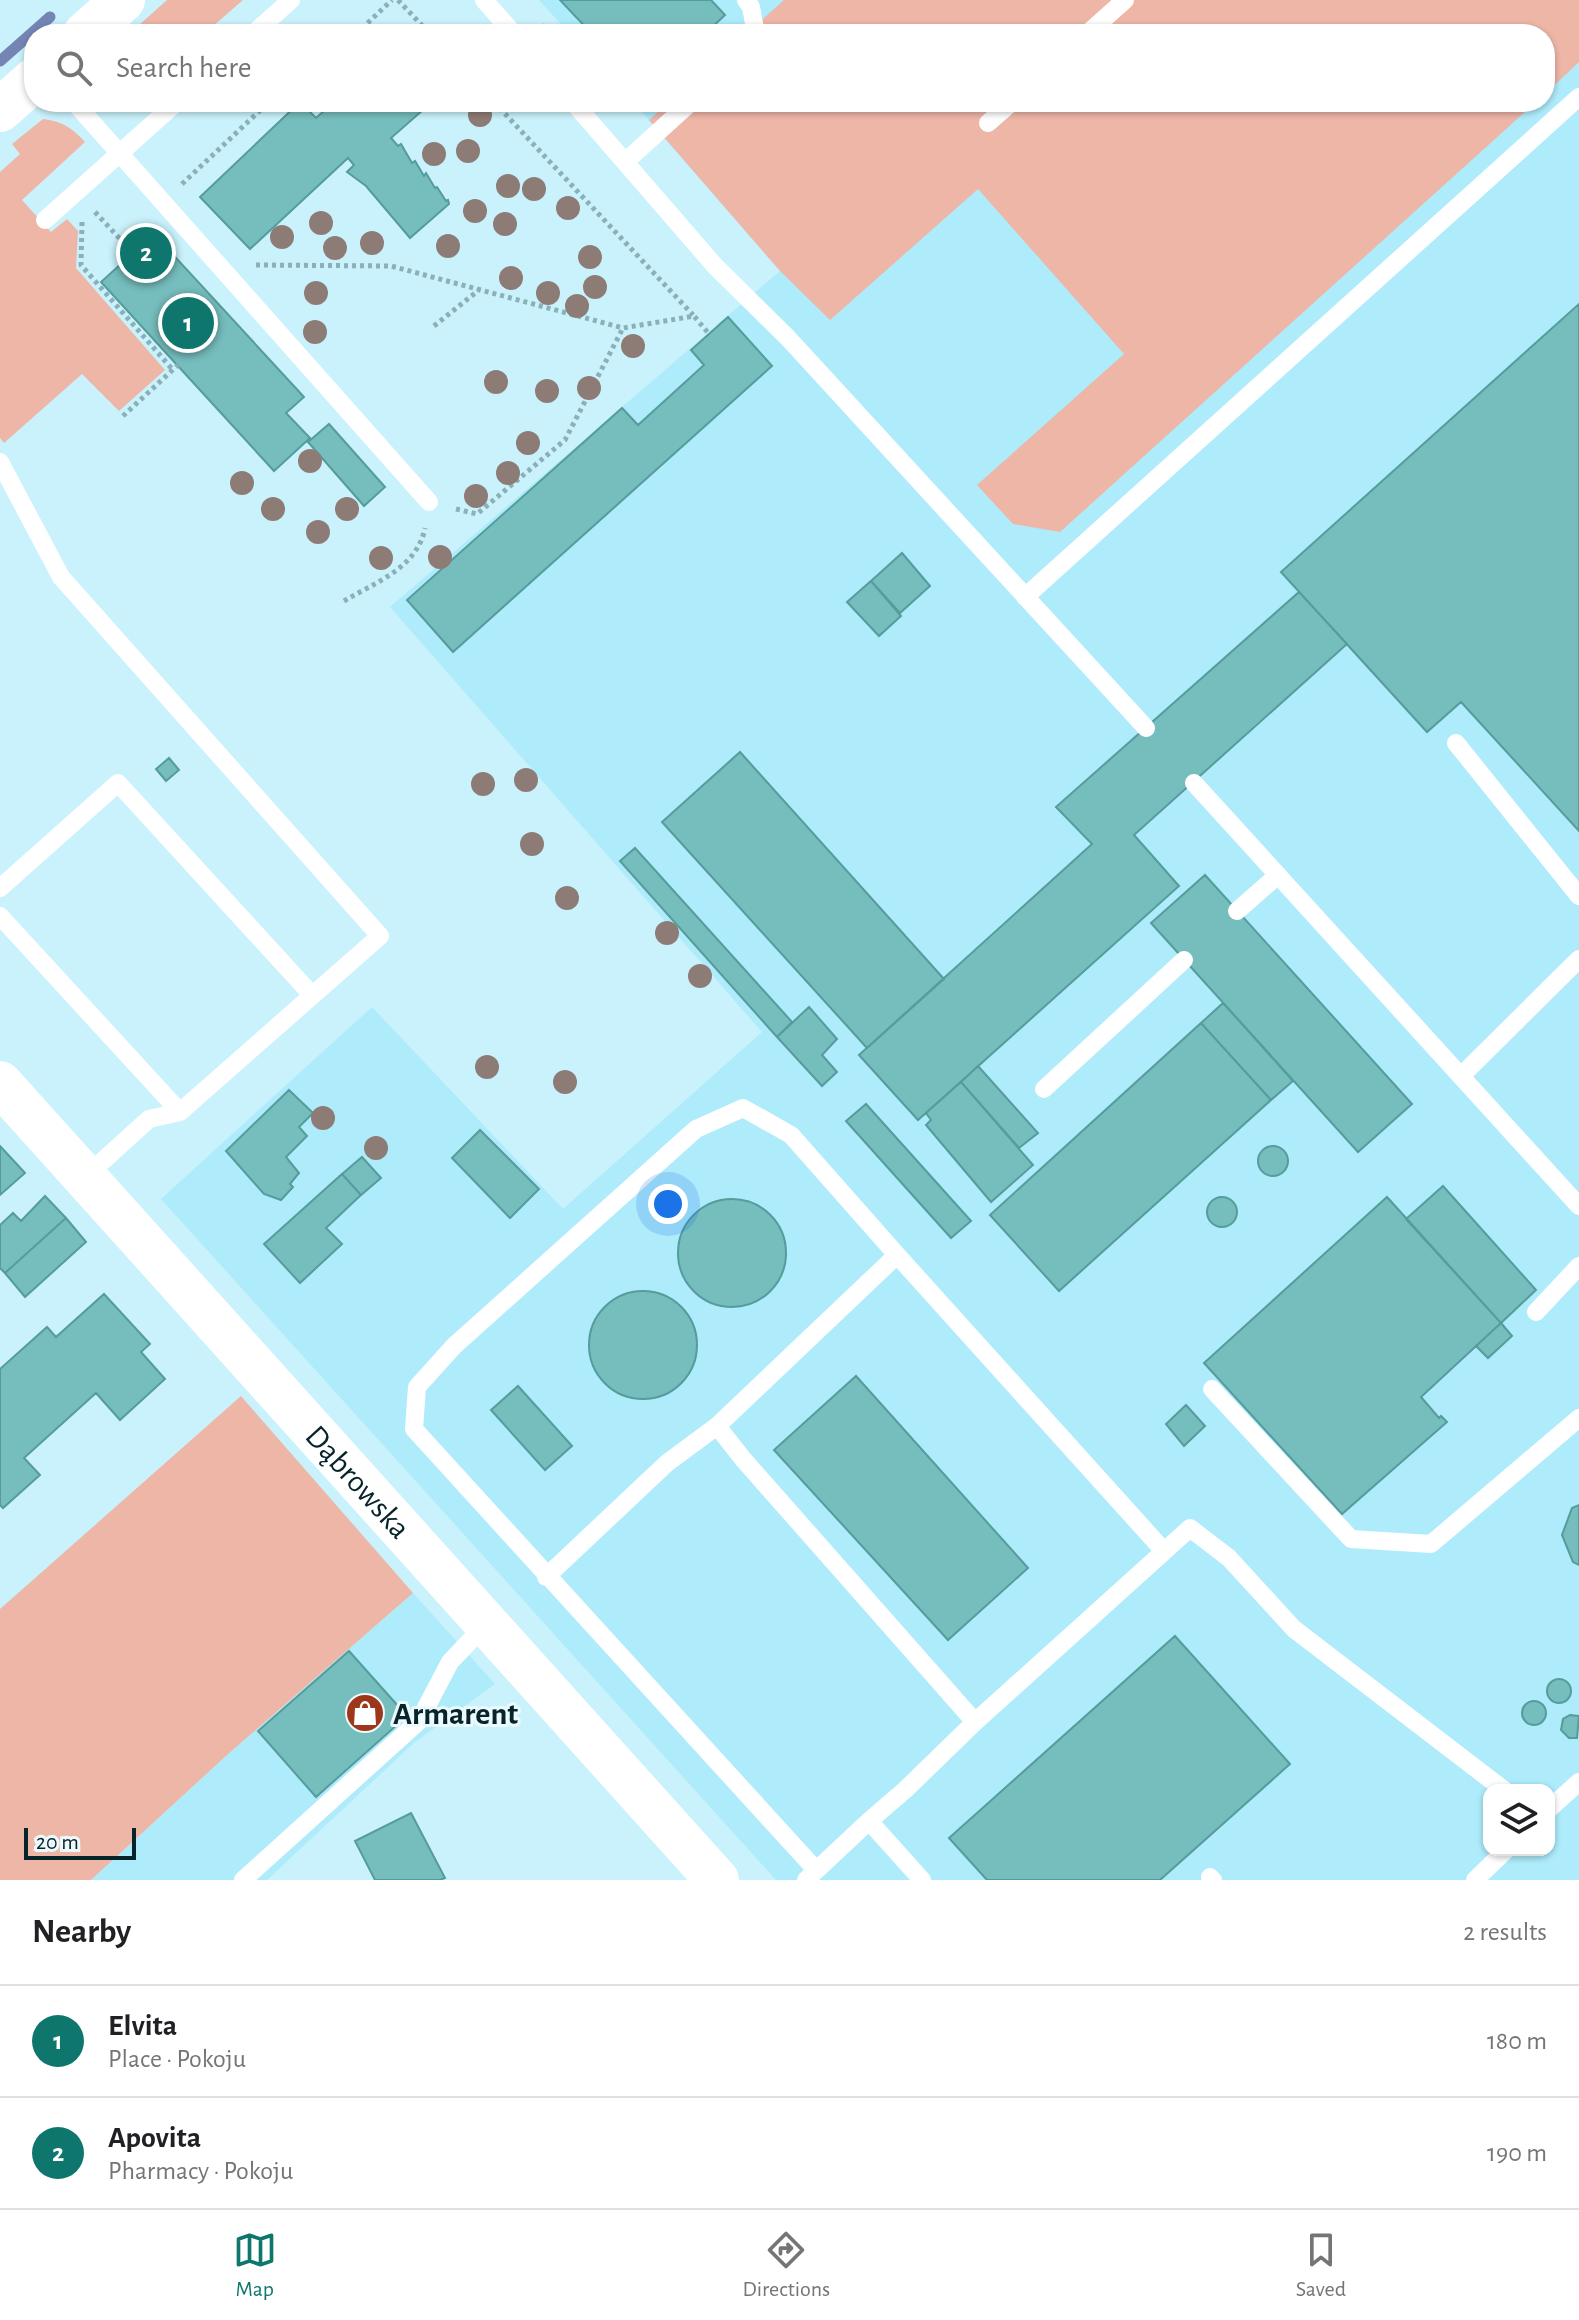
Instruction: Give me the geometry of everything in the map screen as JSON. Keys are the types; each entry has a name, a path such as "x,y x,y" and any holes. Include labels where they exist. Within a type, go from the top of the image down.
{"street":[{"path":"96,24 123,0"},
{"path":"0,110 24,89"},
{"name":"Dąbrowska","path":"0,1083 717,1880"}],"lane":[{"path":"264,24 291,0"},
{"path":"484,0 505,24"},
{"path":"746,0 751,7 754,24"},
{"path":"1098,24 1125,0"},
{"path":"1025,597 1579,97"},
{"path":"83,112 429,502"},
{"path":"45,220 166,112"},
{"path":"582,112 715,266 788,338 1146,728"},
{"path":"625,162 680,112"},
{"path":"988,123 1001,112"},
{"path":"0,462 61,577 380,936 180,1112 149,1119 85,1177"},
{"path":"1456,743 1579,896"},
{"path":"0,888 118,783 312,995"},
{"path":"1194,783 1579,1206"},
{"path":"1237,911 1278,875"},
{"path":"0,916 180,1112"},
{"path":"1461,1076 1579,959"},
{"path":"1044,1089 1184,960"},
{"path":"1163,1550 791,1135 743,1108 696,1129 454,1346 417,1387 414,1429 811,1875 1190,1528 1229,1558 1294,1629 1496,1784"},
{"path":"546,1577 667,1463 717,1426 897,1255"},
{"path":"1536,1312 1579,1266"},
{"path":"1212,1389 1351,1539 1431,1544 1579,1418"},
{"path":"717,1426 975,1722"},
{"path":"243,1880 419,1721 450,1662 487,1623"},
{"path":"1555,1804 1579,1782"},
{"path":"869,1821 922,1880"},
{"path":"1475,1880 1500,1856"}],"path":[{"path":"367,24 395,0 420,24"},
{"path":"164,202 258,112"},
{"path":"503,112 709,334"},
{"path":"133,253 91,208 136,170"},
{"path":"82,216 81,265 175,368 123,416"},
{"path":"219,264 391,266 623,328 694,316"},
{"path":"434,326 479,290"},
{"path":"344,601 406,564 422,544 429,502 477,514 565,440 623,328"}],"shaded area":[{"path":"167,0 243,0 215,24 140,24"},
{"path":"539,0 1579,0 1579,1880 776,1880 161,1199 372,1007 563,1209 762,1032 390,607 780,271 642,112 1555,112 1555,24 561,24"},
{"path":"784,0 1579,0 1579,62 1555,85 1555,24 757,24"},
{"path":"658,112 1525,112 1060,532 1013,524 977,485 1124,354 978,189 830,320 780,271 649,120"},
{"path":"43,119 66,126 85,142 22,200 51,232 67,219 78,231 76,268 165,370 119,411 82,374 4,443 0,438 0,172 20,154 12,144"},
{"path":"241,1396 413,1593 227,1755 91,1880 0,1880 0,1609"},
{"name":"Armarent","path":"413,1593 495,1684 415,1742 267,1880 91,1880 227,1755"}],"building":[{"path":"560,0 711,0 725,15 716,24 583,24"},
{"path":"289,112 310,112 316,118 323,112 421,112 391,138 398,146 401,144 412,163 415,161 424,176 426,173 449,204 410,238 366,186 347,172 354,165 348,158 250,249 200,197"},
{"path":"154,234 304,397 286,413 310,438 274,471 101,282"},
{"path":"1579,304 1579,831 1461,702 1427,732 1281,572"},
{"path":"728,317 772,366 453,652 407,600 622,408 638,425 704,365 691,350"},
{"path":"329,424 385,487 364,506 308,442"},
{"path":"902,553 930,586 900,613 871,581"},
{"path":"871,581 901,616 879,636 847,602"},
{"path":"1299,592 1347,644 1134,835 1179,886 918,1120 859,1055 1092,844 1056,807"},
{"path":"740,752 944,979 867,1048 662,822"},
{"path":"169,758 179,770 166,781 156,769"},
{"path":"635,848 792,1022 777,1037 620,861"},
{"path":"1205,875 1412,1104 1358,1152 1151,923"},
{"path":"1223,1003 1293,1081 1271,1100 1201,1023"},
{"path":"809,1007 837,1039 822,1055 837,1072 822,1086 777,1037"},
{"path":"1201,1023 1271,1100 1059,1291 990,1215"},
{"path":"978,1066 1038,1133 1019,1148 961,1082"},
{"path":"961,1082 1033,1165 991,1202 926,1125 931,1120 926,1113"},
{"path":"289,1090 313,1113 299,1127 307,1136 286,1157 299,1173 290,1184 293,1187 281,1200 264,1194 226,1151"},
{"path":"866,1104 971,1221 951,1238 846,1121"},
{"path":"480,1130 539,1189 510,1218 452,1158"},
{"path":"0,1146 25,1173 0,1195"},
{"path":"1273,1146 1284,1150 1288,1161 1284,1172 1273,1176 1262,1172 1258,1161 1262,1150"},
{"path":"362,1157 381,1178 361,1195 342,1174"},
{"path":"342,1174 361,1195 326,1228 342,1244 300,1283 264,1244"},
{"path":"1443,1186 1536,1290 1501,1323 1406,1219"},
{"path":"45,1196 66,1218 5,1273 0,1268 0,1225 13,1213 21,1221"},
{"path":"1222,1197 1233,1201 1237,1212 1233,1223 1222,1227 1211,1223 1207,1212 1211,1201"},
{"path":"1387,1197 1501,1323 1421,1397 1439,1418 1441,1416 1447,1422 1342,1514 1204,1363"},
{"path":"732,1199 753,1203 770,1215 782,1232 786,1253 782,1274 770,1291 753,1303 732,1307 711,1303 694,1291 682,1274 678,1253 682,1232 694,1215 711,1203"},
{"path":"66,1218 86,1242 25,1297 5,1273"},
{"path":"643,1291 664,1295 681,1307 693,1324 697,1345 693,1366 681,1383 664,1395 643,1399 622,1395 605,1383 593,1366 589,1345 593,1324 605,1307 622,1295"},
{"path":"104,1294 150,1344 141,1352 165,1379 120,1420 96,1393 24,1458 40,1475 3,1508 0,1505 0,1369 47,1327 56,1337"},
{"path":"1501,1323 1512,1336 1488,1358 1476,1346"},
{"path":"856,1376 1028,1568 948,1640 774,1450"},
{"path":"518,1386 572,1446 545,1470 491,1410"},
{"path":"1186,1405 1205,1426 1184,1446 1166,1424"},
{"path":"1579,1505 1579,1565 1573,1562 1562,1535 1572,1508"},
{"path":"1175,1636 1290,1764 1160,1880 987,1880 949,1838"},
{"path":"349,1651 407,1716 316,1797 258,1731"},
{"path":"1559,1679 1568,1682 1571,1691 1568,1700 1559,1703 1550,1700 1547,1691 1550,1682"},
{"path":"1534,1701 1543,1704 1546,1713 1543,1722 1534,1725 1525,1722 1522,1713 1525,1704"},
{"path":"1570,1715 1579,1716 1577,1738 1569,1738 1561,1730 1563,1719"},
{"path":"411,1813 445,1878 375,1880 355,1841"}],"waterway":[{"path":"42,24 50,17"},
{"path":"0,61 24,40"}],"place":[{"name":"Apovita","path":"146,253"},
{"name":"Elvita","path":"188,323"},
{"name":"Armarent","path":"365,1713"}]}
